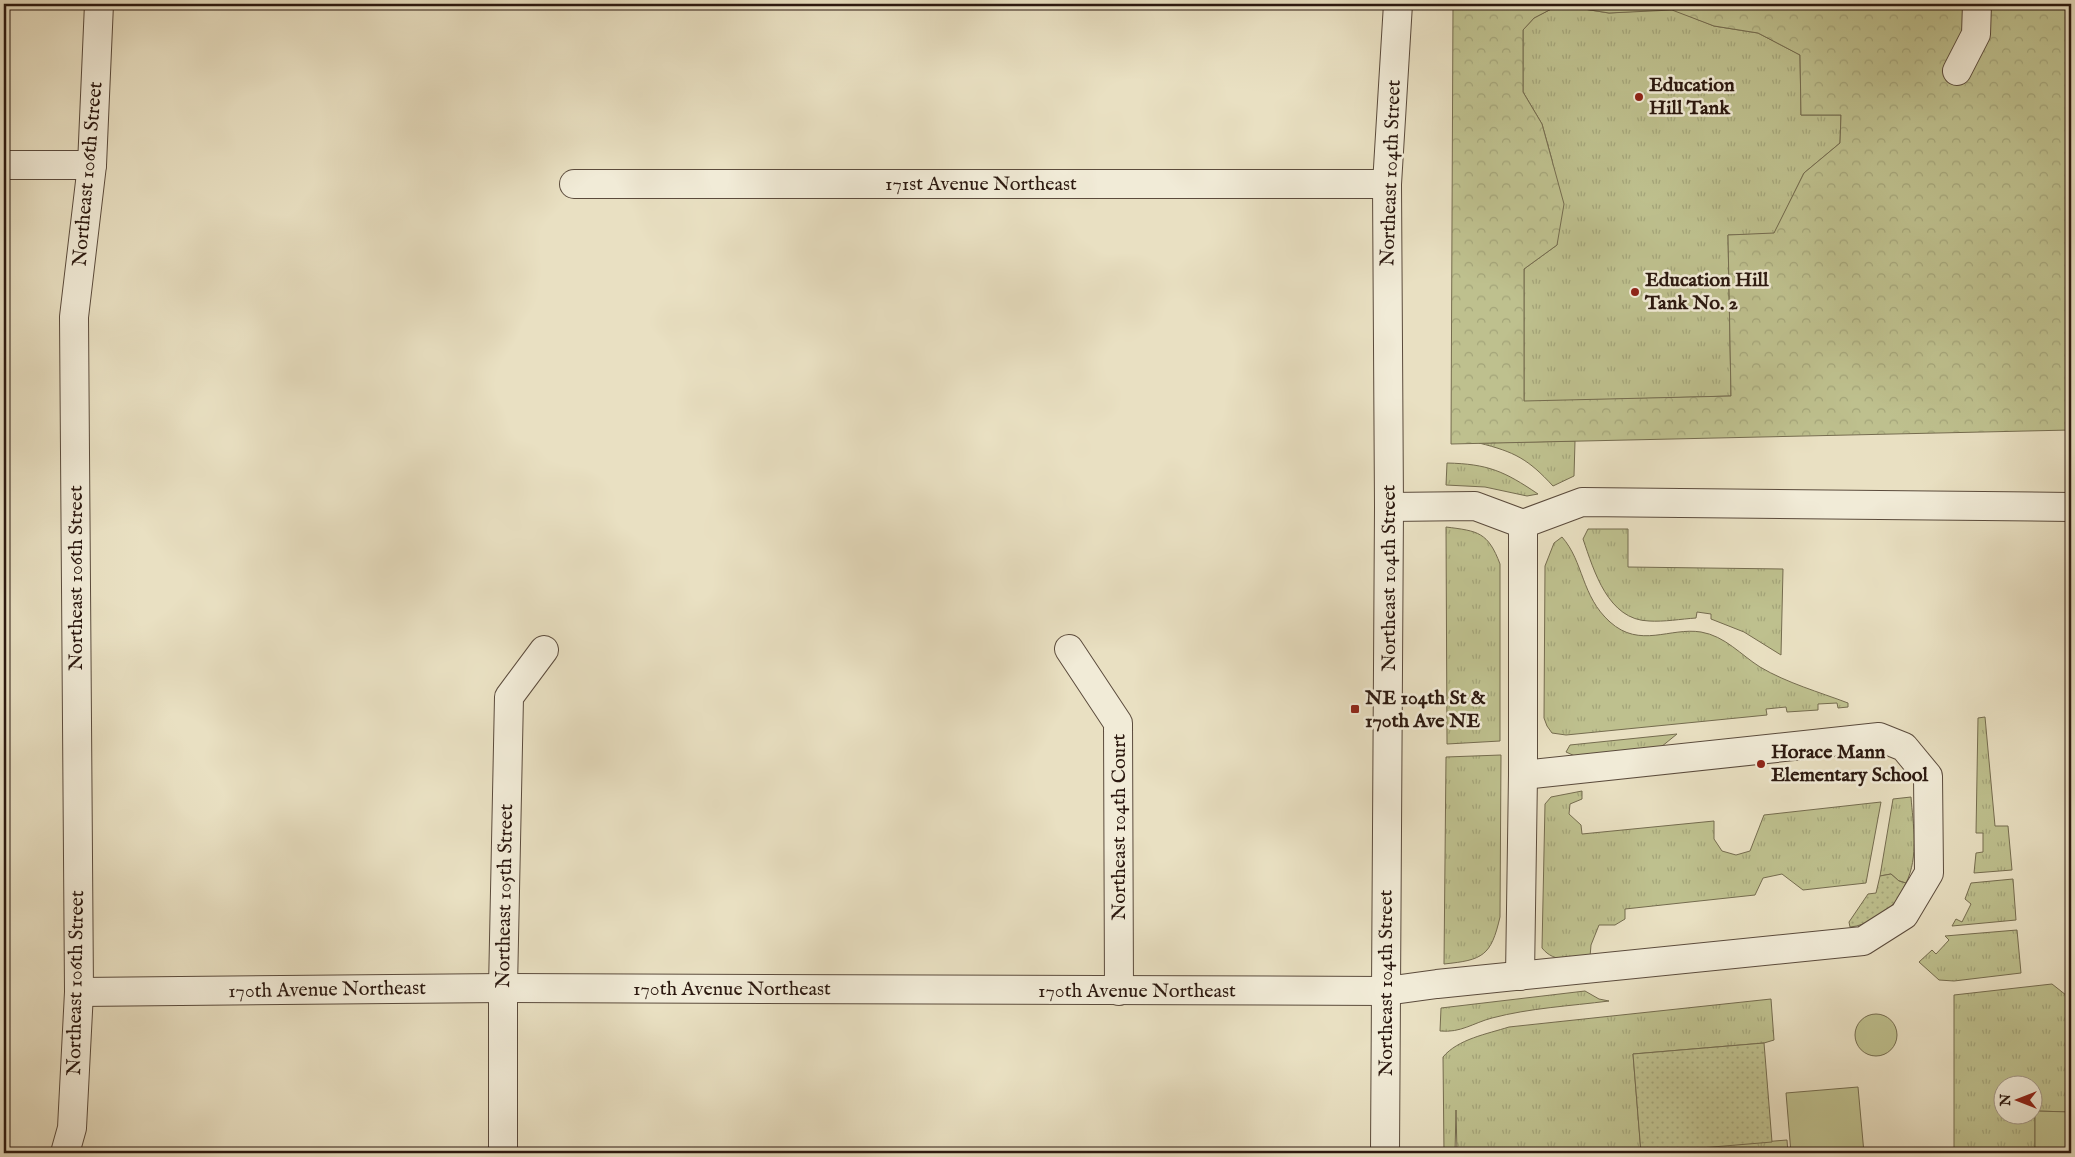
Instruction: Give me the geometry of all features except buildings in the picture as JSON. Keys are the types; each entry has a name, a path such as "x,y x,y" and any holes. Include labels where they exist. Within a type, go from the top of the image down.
{"street":[{"name":"Northeast 106th Street","path":"66,1153 72,1128 78,992 74,317 92,166 100,4"},
{"name":"Northeast 104th Street","path":"1385,1153 1389,507 1387,184 1398,4"},
{"path":"1957,71 1976,34 1977,4"},
{"path":"4,165 92,166"},
{"name":"171st Avenue Northeast","path":"574,184 1387,184"},
{"path":"1389,507 1475,506 1523,524 1582,502 2071,507"},
{"path":"1520,976 1523,775 1523,524"},
{"name":"Northeast 104th Court","path":"1069,649 1118,723 1119,991"},
{"name":"Northeast 105th Street","path":"503,1153 503,988 510,697 544,650"},
{"name":"170th Avenue Northeast","path":"78,992 503,988 1386,991 1863,941 1904,915 1929,873 1928,776 1904,747 1879,738 1523,775"}],"green space":[{"path":"1453,4 2071,4 2071,430 1451,444","holes":["1559,5 1609,13 1672,10 1714,26 1758,33 1800,55 1801,115 1841,115 1840,143 1804,173 1774,233 1728,235 1731,396 1524,401 1524,269 1557,245 1564,204 1542,124 1523,92 1523,30 1534,18"]},
{"path":"1559,5 1609,13 1672,9 1714,26 1758,33 1800,55 1801,115 1841,115 1840,143 1804,173 1774,234 1728,235 1731,396 1524,402 1524,269 1557,245 1552,160 1542,124 1523,92 1523,30 1534,18"},
{"path":"1575,441 1574,476 1553,486 1536,469 1512,453 1479,443"},
{"path":"1447,463 1474,465 1495,470 1538,494 1527,496 1485,487 1446,485"},
{"path":"1446,527 1474,532 1486,539 1496,553 1500,564 1500,741 1447,744"},
{"path":"1588,529 1628,529 1628,567 1783,569 1781,655 1744,632 1711,619 1711,614 1697,612 1696,618 1649,621 1635,619 1623,612 1605,592 1592,565 1583,539"},
{"path":"1562,537 1575,557 1593,601 1610,622 1621,630 1644,636 1689,631 1710,634 1732,646 1770,673 1848,703 1848,707 1838,708 1837,703 1818,704 1818,710 1787,712 1786,707 1766,709 1767,715 1566,735 1552,733 1544,718 1545,566 1554,543"},
{"path":"1985,717 1995,826 2008,826 2012,870 1974,873 1976,853 1983,852 1983,833 1976,833 1978,718"},
{"path":"1677,734 1661,747 1575,756 1566,752 1570,745"},
{"path":"1501,755 1500,917 1497,930 1489,948 1483,954 1476,958 1444,964 1446,757"},
{"path":"1582,791 1582,799 1570,804 1569,814 1581,825 1582,834 1714,821 1714,839 1722,851 1736,855 1750,851 1764,815 1881,802 1866,883 1803,890 1782,874 1763,878 1755,895 1625,909 1625,919 1615,925 1599,925 1591,945 1590,957 1564,959 1552,956 1542,948 1545,804 1551,797"},
{"path":"1911,797 1914,851 1913,862 1906,883 1899,881 1891,874 1880,876 1893,799"},
{"path":"1891,874 1899,881 1906,883 1898,899 1892,906 1875,918 1863,924 1850,927 1849,922 1868,894 1876,893 1880,876"},
{"path":"2013,879 2016,920 1952,926 1956,919 1962,922 1971,904 1965,899 1971,883"},
{"path":"2017,930 2021,973 1954,981 1939,980 1919,962 1932,950 1936,954 1949,940 1945,936"},
{"path":"2052,984 2071,999 2071,1112 2042,1111 2042,1074 1992,1074 1992,1124 2035,1124 2035,1153 1954,1153 1954,995"},
{"path":"1585,991 1599,999 1609,1001 1521,1012 1492,1018 1454,1031 1440,1031 1441,1008"},
{"path":"1771,999 1774,1040 1764,1043 1633,1054 1641,1152 1787,1140 1788,1153 1457,1153 1456,1110 1455,1153 1444,1153 1443,1057 1465,1041 1509,1027"},
{"path":"1880,1014 1888,1017 1894,1023 1897,1035 1894,1047 1888,1053 1872,1056 1864,1053 1858,1047 1855,1031 1858,1023 1864,1017"},
{"path":"1764,1043 1772,1142 1641,1153 1633,1054"},
{"path":"1858,1087 1864,1153 1791,1153 1786,1093"},
{"path":"2042,1111 2071,1112 2071,1153 2035,1153 2035,1124 2042,1124"}],"place":[{"name":"Education Hill Tank","path":"1639,97"},
{"name":"Education Hill Tank No. 2","path":"1635,292"},
{"name":"NE 104th St & 170th Ave NE","path":"1355,709"},
{"name":"Horace Mann Elementary School","path":"1761,764"}]}
